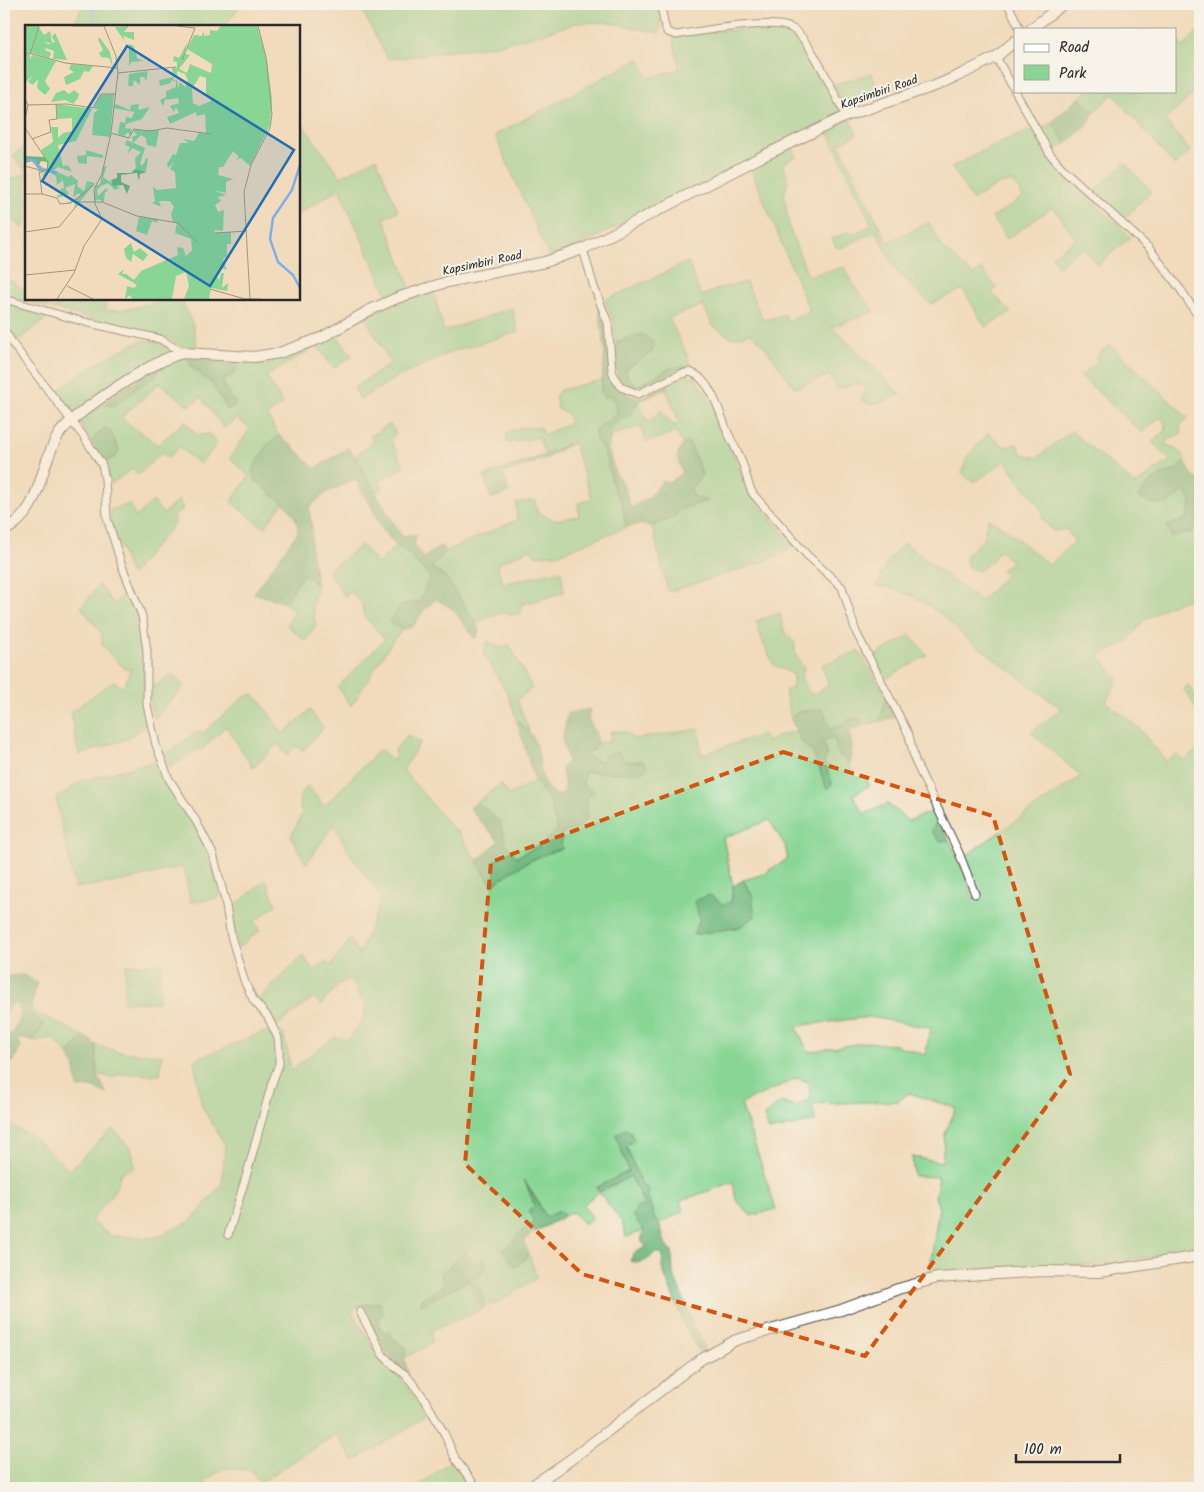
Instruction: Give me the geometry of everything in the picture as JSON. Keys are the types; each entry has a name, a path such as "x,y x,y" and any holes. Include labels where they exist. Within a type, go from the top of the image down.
{"street":[{"path":"661,4 667,32 676,35 770,23 791,28 808,46 846,116"},
{"path":"1008,4 1020,28"},
{"path":"1032,28 1063,4"},
{"name":"Kapsimbiri Road","path":"4,531 16,525 27,513 34,500 53,446 59,435 72,421 152,365 175,354 183,353 254,357 280,353 321,338 370,310 397,298 447,282 545,262 583,249 846,116 940,84 996,57 1014,42"},
{"path":"996,57 1014,89"},
{"path":"1016,92 1050,154 1062,169 1149,248 1181,290 1200,320"},
{"path":"583,249 594,287 608,323 612,372 619,384 627,390 638,394 681,374 690,372 700,378 720,409 726,428 744,468 747,483 753,494 807,555 842,587 856,632 909,734 915,761 959,853 975,894"},
{"path":"4,298 85,322 160,339 183,353"},
{"path":"4,330 84,437 102,465 105,479 107,518 122,566 142,616 146,651 147,705 156,745 169,779 201,830 213,854 225,900 230,936 245,983 254,1001 268,1017 278,1038 280,1050 279,1064 228,1235"},
{"path":"529,1488 570,1460 700,1360 736,1340 841,1310 898,1288 937,1278 1043,1271 1099,1272 1200,1256"},
{"path":"360,1312 383,1355 406,1375 424,1398 444,1432 456,1460 477,1488"}],"highlighted area":[{"path":"783,752 993,816 1070,1074 865,1356 582,1274 465,1164 491,862"}],"green space":[{"path":"80,4 242,4 225,25 73,25 82,7"},
{"path":"357,4 657,4 661,28 659,33 608,22 576,23 491,46 388,59 361,8"},
{"path":"768,27 787,29 794,33 801,41 842,114 580,245 549,257 495,135 639,59 648,78 680,69 673,38 711,32"},
{"path":"1200,28 1200,88 1165,120 1190,151 1175,166 1113,94 1094,112 1079,98 1085,92 1176,92 1176,39 1184,47"},
{"path":"872,73 880,96 846,108 833,85"},
{"path":"1079,98 1094,112 1087,126 1066,143 1052,122"},
{"path":"849,118 857,134 839,144 887,242 929,223 943,248 973,275 981,269 997,288 992,293 1011,312 985,327 963,289 931,304 896,270 876,231 841,248 836,247 832,239 848,232 851,235 872,225 827,129"},
{"path":"1052,122 1066,143 1053,151 1041,129"},
{"path":"302,124 341,177 376,158 398,211 384,218 410,288 388,296 339,189 300,212 300,126"},
{"path":"1032,130 1050,159 1062,173 1131,237 1097,265 1083,247 1058,266 1052,256 1076,239 1053,207 1007,239 992,218 1023,197 1013,181 997,185 972,200 952,167 998,143"},
{"path":"23,147 25,149 25,170 13,156"},
{"path":"792,147 797,156 783,163 788,181 784,195 789,227 808,276 844,267 857,291 875,311 832,327 901,395 872,405 861,400 866,391 860,383 837,389 829,375 795,388 765,347 751,333 732,338 713,326 703,305 669,318 692,366 671,368 638,385 627,378 626,369 652,352 643,334 616,342 614,323 605,300 688,262 701,296 721,288 746,282 763,320 785,315 787,321 810,312 750,167"},
{"path":"1125,163 1151,191 1123,220 1095,191"},
{"path":"25,173 25,222 23,228 4,213 4,183"},
{"path":"4,276 25,290 25,300 40,300 53,309 4,296"},
{"path":"433,292 444,331 512,308 518,332 451,352 399,376 360,399 354,388 391,363 365,317 395,303"},
{"path":"60,300 105,300 106,311 135,308 156,302 156,300 181,300 193,326 197,347 183,347 167,338 55,309"},
{"path":"5,302 52,315 15,342 4,325"},
{"path":"599,308 604,319 613,382 622,391 633,397 641,397 669,383 666,389 638,402 632,413 608,428 611,436 608,449 615,473 623,483 631,508 650,497 662,481 671,482 682,473 677,456 683,444 690,443 702,475 691,488 692,496 708,501 678,510 675,517 652,526 640,524 626,527 622,502 615,492 604,451 596,440 595,430 617,413 616,402 611,395 604,398 601,391 605,351"},
{"path":"335,333 352,356 334,368 317,346 266,376 283,404 267,415 279,436 267,445 255,480 283,503 264,528 231,502 249,476 230,458 250,429 237,418 224,428 201,397 189,406 159,383 121,418 158,445 185,421 197,435 209,434 217,444 200,464 179,447 168,458 161,453 138,475 133,468 111,484 104,463 116,456 119,450 110,430 104,428 91,441 79,420 105,403 113,406 156,368 177,359 188,357 191,366 212,384 228,410 235,405 222,381 235,373 238,361 257,361"},
{"path":"643,334 655,344 652,352 626,369 628,378 638,385 671,368 692,366 642,391 625,386 617,374 615,359 616,342"},
{"path":"4,338 11,348 5,352 10,363 4,368"},
{"path":"143,340 159,342 172,351 144,365 72,415 55,393 97,364"},
{"path":"1110,345 1188,418 1180,426 1182,433 1164,444 1175,448 1184,456 1185,462 1174,471 1163,474 1184,491 1191,501 1187,519 1167,526 1191,532 1200,526 1200,584 1187,590 1189,599 1168,606 1144,620 1127,642 1099,656 1118,679 1106,702 1139,728 1166,761 1176,755 1185,761 1200,746 1200,1250 1092,1265 977,1268 929,1273 939,1208 935,1197 939,1177 914,1176 912,1157 942,1162 945,1134 956,1108 909,1093 898,1101 812,1104 815,1121 769,1131 764,1116 781,1102 795,1107 811,1099 808,1082 797,1078 741,1104 776,1209 751,1216 736,1200 733,1182 680,1201 683,1212 659,1223 653,1216 646,1187 641,1184 626,1145 616,1135 629,1171 596,1188 599,1192 583,1205 592,1217 585,1225 573,1212 564,1216 560,1211 546,1217 526,1183 535,1206 535,1223 517,1237 514,1250 516,1267 529,1255 537,1278 495,1304 485,1306 476,1279 487,1267 484,1259 473,1266 466,1252 443,1286 421,1299 421,1304 469,1280 481,1310 431,1331 432,1343 404,1358 407,1348 381,1331 378,1320 359,1306 351,1311 377,1353 403,1381 427,1416 354,1461 336,1434 260,1483 251,1470 224,1468 205,1481 209,1488 155,1488 153,1485 146,1488 110,1488 108,1485 102,1488 4,1488 4,1122 33,1137 69,1170 112,1129 131,1147 135,1167 121,1173 115,1190 91,1221 111,1236 155,1238 191,1221 222,1184 225,1145 202,1107 194,1060 274,1028 268,1010 258,1000 303,956 314,971 324,961 331,966 350,939 359,955 382,898 350,854 334,824 306,864 291,836 302,814 300,806 301,796 308,786 324,806 377,752 382,750 393,761 396,756 394,751 407,735 420,742 403,770 451,827 459,833 492,885 526,863 562,849 560,834 577,829 587,818 587,798 583,784 584,772 639,773 643,761 604,762 590,758 585,753 594,750 597,743 610,742 611,731 626,732 633,739 699,729 701,755 763,734 767,742 782,734 797,731 802,743 813,752 832,784 824,761 827,754 823,741 833,736 840,756 849,764 857,778 863,776 870,785 853,795 864,814 888,804 908,821 933,811 939,821 932,830 940,841 949,840 960,862 973,898 979,895 965,856 1081,776 1031,732 1062,709 964,636 945,617 917,598 889,587 876,587 889,559 904,543 981,601 1006,575 1001,570 1012,562 999,550 992,561 978,571 968,567 965,556 983,540 988,519 1003,527 1049,565 1075,541 1066,529 1053,531 1042,519 1043,511 1006,460 978,480 972,482 962,473 967,457 988,433 1004,447 1017,444 1022,454 1037,458 1071,431 1135,485 1170,460 1152,442 1166,431 1165,423 1160,417 1142,433 1081,376 1098,362 1095,357","holes":["769,820 785,845 788,859 761,875 743,880 752,895 694,935 700,919 694,901 723,905 732,902 733,886 723,838","347,979 359,990 357,994 366,1004 364,1017 348,1040 335,1037 291,1070 284,1035 274,1028 314,997 321,1005 338,985","870,1017 931,1028 925,1055 895,1045 867,1042 808,1052 796,1026"]},
{"path":"188,357 238,361 235,373 222,381 236,405 228,410 212,384 191,366"},
{"path":"159,366 157,374 113,406 105,403 115,394"},
{"path":"687,375 695,378 714,405 749,493 795,546 761,563 668,592 652,526 675,517 678,510 707,501 692,496 691,488 702,474 690,444 683,444 676,432 646,442 641,426 611,436 608,428 632,413 638,402 648,422 661,411 673,425 680,423 666,389 669,383"},
{"path":"602,380 601,391 604,398 611,395 616,402 617,413 595,430 596,440 604,451 615,492 622,502 626,527 561,553 536,556 530,549 497,564 503,584 561,570 564,592 520,605 521,613 511,615 504,612 476,623 446,578 431,566 446,551 517,520 516,503 535,500 537,512 554,520 579,516 578,503 592,499 573,442 545,455 539,437 508,443 506,434 518,428 540,427 543,435 570,423 568,414 558,409 555,397 560,390"},
{"path":"390,424 396,434 390,439 404,467 379,481 383,488 376,492 355,456 373,443 370,436"},
{"path":"104,428 110,430 119,450 116,456 104,463 91,441"},
{"path":"279,436 296,449 314,469 348,448 355,456 402,536 416,534 414,547 424,558 440,546 446,551 431,567 446,578 476,623 479,632 475,639 454,610 436,599 424,610 413,626 402,630 389,621 402,605 420,601 430,577 410,555 396,545 383,531 355,479 326,493 309,507 312,528 311,549 317,586 310,578 303,574 285,603 254,593 298,532 293,513 261,485 252,471 267,445"},
{"path":"573,442 545,459 503,473 509,492 491,499 484,476 545,455"},
{"path":"1185,462 1193,476 1200,481 1200,526 1191,532 1171,537 1167,526 1187,519 1191,501 1184,491 1169,503 1151,504 1138,497 1147,485 1163,474 1174,471"},
{"path":"179,500 183,509 173,517 176,521 131,575 112,526 110,510 131,504 135,518 153,501 163,514"},
{"path":"361,545 378,564 396,545 410,555 430,577 420,601 402,605 389,622 402,630 393,640 351,706 338,687 385,639 364,616 362,604 351,592 345,597 328,571"},
{"path":"303,574 310,578 317,586 312,605 316,626 305,641 287,625 294,612 285,603"},
{"path":"99,585 114,604 128,591 138,615 143,649 145,726 126,739 79,755 71,712 114,681 123,688 131,669 125,669 102,645 102,634 81,607"},
{"path":"780,613 785,634 794,642 796,656 804,668 801,678 811,695 829,686 822,665 858,651 886,697 880,721 861,726 861,719 856,719 830,729 822,709 797,712 791,719 785,691 793,688 793,674 774,665 756,621"},
{"path":"910,635 927,655 885,679 873,657"},
{"path":"488,641 501,648 509,644 532,688 517,700 529,731 517,721 508,694 483,653"},
{"path":"173,674 184,687 155,718 151,709 150,689"},
{"path":"1188,685 1200,704 1200,715 1184,689"},
{"path":"253,694 261,702 283,734 310,710 323,728 303,750 295,746 287,755 278,744 253,768 226,726 203,749 197,749 170,768 165,755 198,731 203,733 243,698"},
{"path":"886,697 895,717 880,721"},
{"path":"590,709 588,720 595,731 596,746 594,750 585,753 589,758 603,762 604,755 619,752 624,761 643,761 648,768 639,773 585,772 583,784 595,792 587,798 587,818 577,829 560,834 562,849 526,863 492,885 477,861 499,841 470,808 477,802 500,822 506,844 516,857 541,845 557,829 550,801 535,781 517,721 525,728 535,742 543,780 552,792 560,796 565,790 562,768 568,761 562,739 568,713"},
{"path":"823,709 830,729 841,726 849,719 861,719 861,726 849,731 852,748 849,764 840,756 833,737 823,741 827,754 824,762 832,784 827,789 813,752 802,743 791,719 797,712"},
{"path":"157,761 175,799 198,829 211,859 220,897 191,903 183,866 129,880 75,888 56,799 81,781"},
{"path":"535,781 550,801 557,829 541,845 516,857 506,844 500,822 477,802 501,784 509,795"},
{"path":"939,821 949,840 940,841 931,830"},
{"path":"266,880 276,905 254,922 260,930 238,948 231,909"},
{"path":"743,880 752,895 755,916 740,927 693,935 700,919 694,901 710,895 723,905 731,902 733,886"},
{"path":"161,963 159,1002 124,1002 126,965"},
{"path":"24,975 37,983 30,1013 44,1025 32,1041 17,1038 20,1048 12,1062 4,1063 4,1032 11,1035 22,1012 14,1002 4,1015 4,976"},
{"path":"31,1010 84,1036 68,1054 53,1038 32,1041 44,1025 30,1013"},
{"path":"84,1036 96,1045 97,1074 107,1094 92,1087 78,1088 74,1064 68,1054"},
{"path":"96,1045 119,1052 162,1055 160,1075 120,1074 113,1078 97,1074"},
{"path":"625,1129 630,1131 634,1140 626,1146 641,1184 646,1187 653,1216 659,1223 666,1246 672,1251 673,1274 689,1312 693,1327 700,1336 705,1351 701,1355 685,1328 662,1268 663,1254 655,1252 644,1261 630,1261 634,1253 646,1247 641,1240 644,1231 633,1216 637,1207 645,1207 631,1176 599,1192 596,1188 629,1171 616,1135"},
{"path":"631,1176 645,1207 644,1231 626,1237 622,1222 599,1192"},
{"path":"524,1180 546,1217 560,1211 564,1216 528,1236 524,1243 529,1255 516,1267 502,1250 513,1242 518,1234 534,1223 529,1211 535,1206"},
{"path":"466,1252 473,1265 484,1259 487,1267 476,1279 485,1306 481,1310 469,1280 421,1305 421,1299 443,1286 441,1273"},
{"path":"379,1302 384,1313 378,1320 381,1331 389,1332 394,1341 407,1348 404,1358 408,1372 385,1351 359,1306"},
{"path":"451,1461 471,1488 415,1488"}],"waterway":[{"path":"93,4 95,25"}]}
